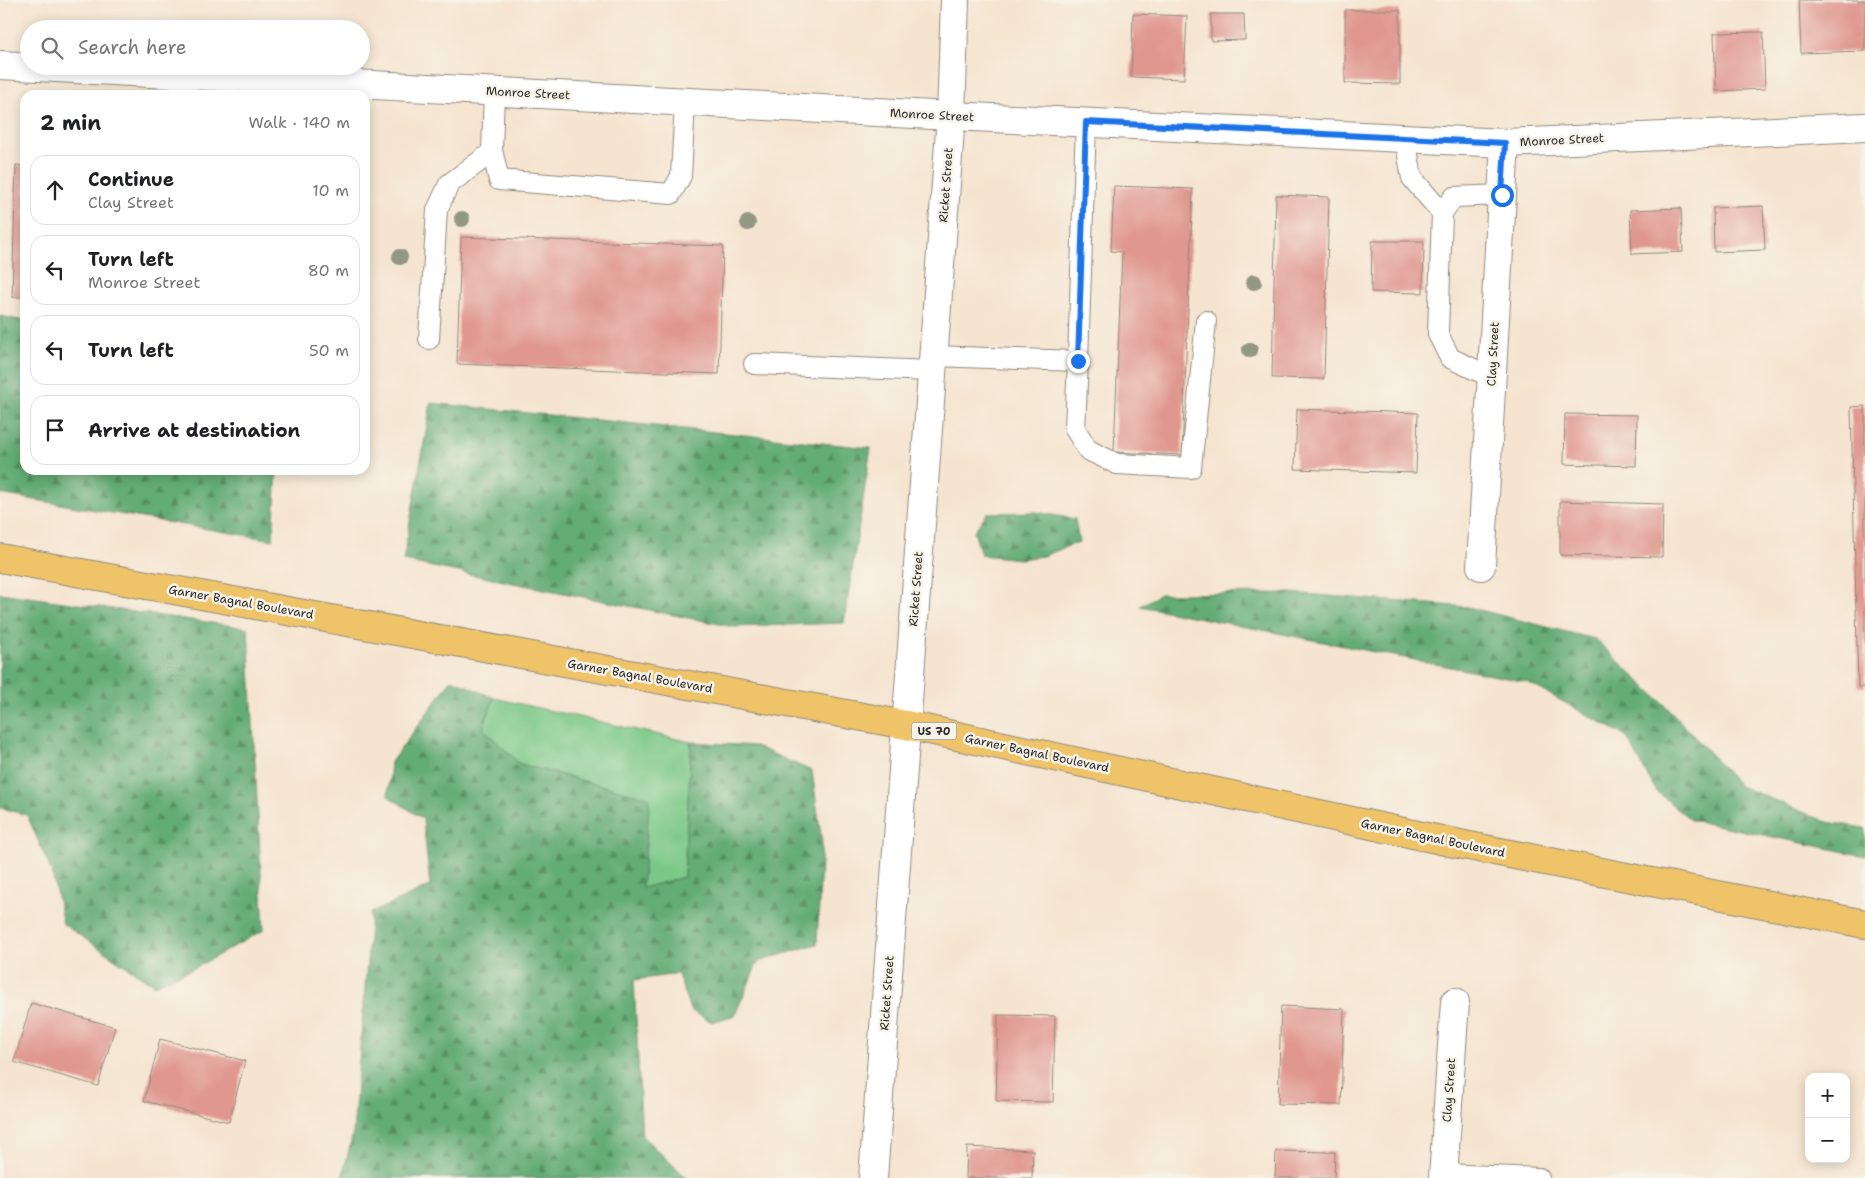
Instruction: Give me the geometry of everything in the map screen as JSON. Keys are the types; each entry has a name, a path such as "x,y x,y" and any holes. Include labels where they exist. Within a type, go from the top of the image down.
{"highway":[{"name":"Garner Bagnal Boulevard","path":"0,558 906,725 1464,845 1865,924"}],"street":[{"name":"Ricket Street","path":"873,1178 951,116 955,0"},
{"name":"Monroe Street","path":"0,66 20,67"},
{"name":"Monroe Street","path":"131,75 336,89 494,92 1505,143 1865,127"},
{"name":"Clay Street","path":"1480,566 1505,143"},
{"name":"Clay Street","path":"1443,1176 1456,1002"}],"lane":[{"path":"494,92 492,152 499,180 671,194 681,176 684,102"},
{"path":"1086,122 1075,429 1088,450 1117,464 1191,468 1206,321"},
{"path":"1405,138 1412,178 1442,213"},
{"path":"429,339 437,210 450,184 492,152"},
{"path":"1491,377 1450,358 1438,334 1442,213 1454,197 1502,195"},
{"path":"754,364 933,364 1078,361"},
{"path":"1443,1176 1539,1178"}],"green space":[{"path":"0,316 20,320 20,475 277,475 273,540 0,494"},
{"path":"431,403 871,448 844,623 734,627 403,561"},
{"path":"1036,512 1075,519 1079,542 1043,556 1020,559 981,555 974,531 987,513"},
{"path":"0,593 248,628 264,930 193,969 154,985 63,924 52,873 27,815 0,808"},
{"path":"1291,593 1468,607 1595,639 1668,708 1740,786 1827,822 1865,828 1865,856 1691,820 1656,791 1626,736 1527,682 1140,606 1160,594"},
{"path":"452,679 494,698 483,729 520,764 650,798 642,888 684,877 691,742 755,746 812,771 822,843 817,944 758,962 735,1015 712,1022 690,1010 678,974 634,980 642,1136 687,1178 342,1178 353,1133 371,913 430,886 423,819 388,796 391,762"},
{"path":"494,698 691,742 684,877 642,888 649,798 520,764 483,729"}],"building":[{"path":"1799,0 1865,0 1865,51 1801,53"},
{"path":"1345,10 1400,10 1400,84 1345,83"},
{"path":"1133,14 1187,16 1184,79 1131,77"},
{"path":"1211,14 1244,14 1245,40 1211,41"},
{"path":"1763,32 1765,89 1716,91 1714,33"},
{"path":"16,165 20,165 20,297 12,297"},
{"path":"1114,186 1193,189 1182,455 1114,452 1122,252 1111,251"},
{"path":"1276,195 1329,197 1324,379 1272,378"},
{"path":"1763,206 1765,250 1714,252 1713,208"},
{"path":"1681,208 1683,252 1632,254 1630,210"},
{"path":"461,237 723,246 719,374 457,364"},
{"path":"1372,241 1424,241 1423,293 1371,292"},
{"path":"1865,406 1865,687 1858,687 1851,407"},
{"path":"1297,409 1418,413 1416,473 1295,469"},
{"path":"1565,414 1637,415 1636,466 1564,464"},
{"path":"1560,501 1663,504 1662,557 1560,555"},
{"path":"31,1003 115,1027 98,1086 14,1062"},
{"path":"1281,1006 1344,1009 1341,1105 1278,1104"},
{"path":"998,1015 1055,1016 1053,1102 996,1101"},
{"path":"160,1039 245,1061 229,1122 144,1101"},
{"path":"967,1147 1033,1150 1032,1178 966,1178"},
{"path":"1276,1151 1335,1152 1334,1178 1275,1178"}],"route":[{"path":"1078,361 1086,122 1505,143 1502,195"}]}
